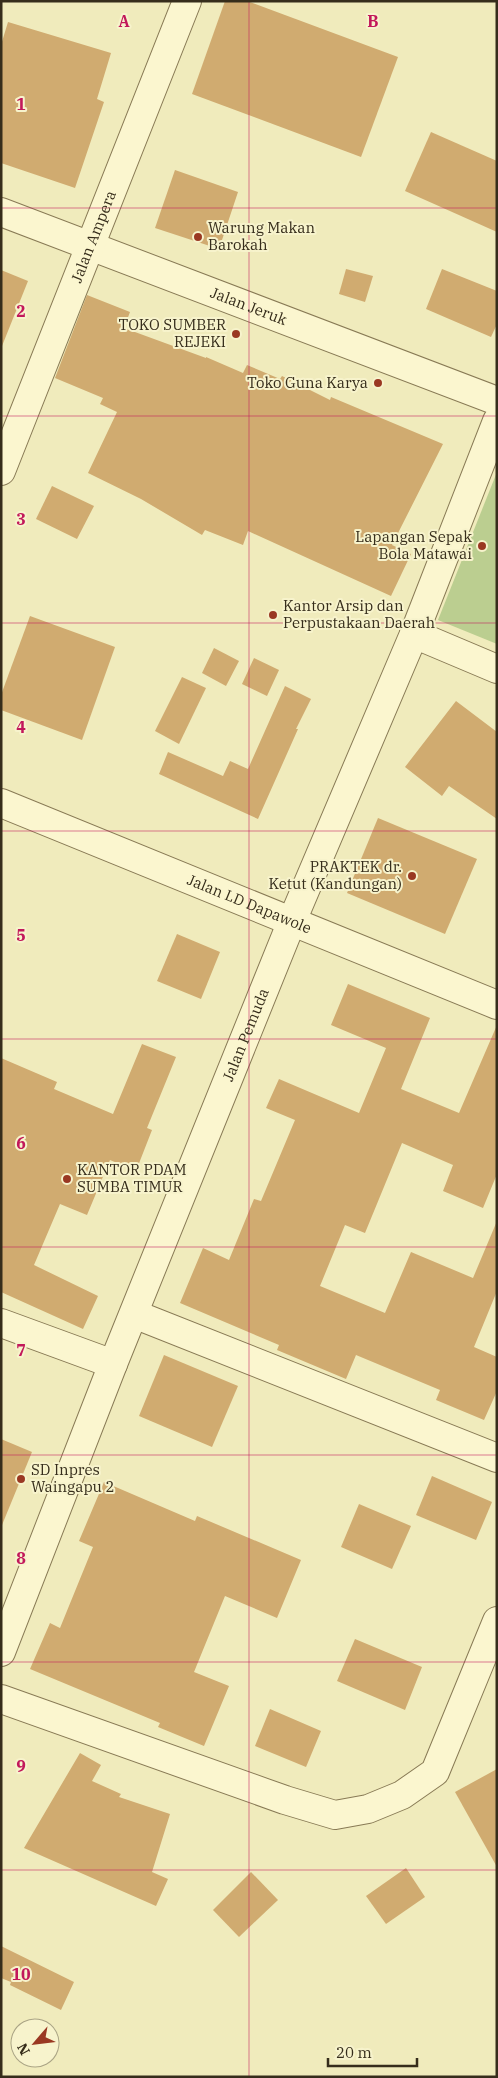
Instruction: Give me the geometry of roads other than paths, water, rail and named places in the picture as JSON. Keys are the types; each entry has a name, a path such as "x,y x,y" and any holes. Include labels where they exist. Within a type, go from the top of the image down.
{"street":[{"name":"Jalan Ampera","path":"1,471 187,1"},
{"name":"Jalan Jeruk","path":"1,212 497,401"},
{"name":"Jalan Pemuda","path":"1,1652 113,1364 292,921 414,634 497,421"},
{"path":"414,634 497,669"},
{"name":"Jalan LD Dapawole","path":"1,803 497,1005"},
{"path":"134,1314 497,1458"},
{"path":"1,1323 113,1364"},
{"path":"1,1699 285,1800 335,1814 368,1810 402,1795 436,1772 497,1621"}],"place":[{"name":"Warung Makan Barokah","path":"198,237"},
{"name":"TOKO SUMBER REJEKI","path":"236,334"},
{"name":"Toko Guna Karya","path":"378,383"},
{"name":"Lapangan Sepak Bola Matawai","path":"482,546"},
{"name":"Kantor Arsip dan Perpustakaan Daerah","path":"273,615"},
{"name":"PRAKTEK dr. Ketut (Kandungan)","path":"412,876"},
{"name":"KANTOR PDAM SUMBA TIMUR","path":"67,1179"},
{"name":"SD Inpres Waingapu 2","path":"21,1479"}]}
